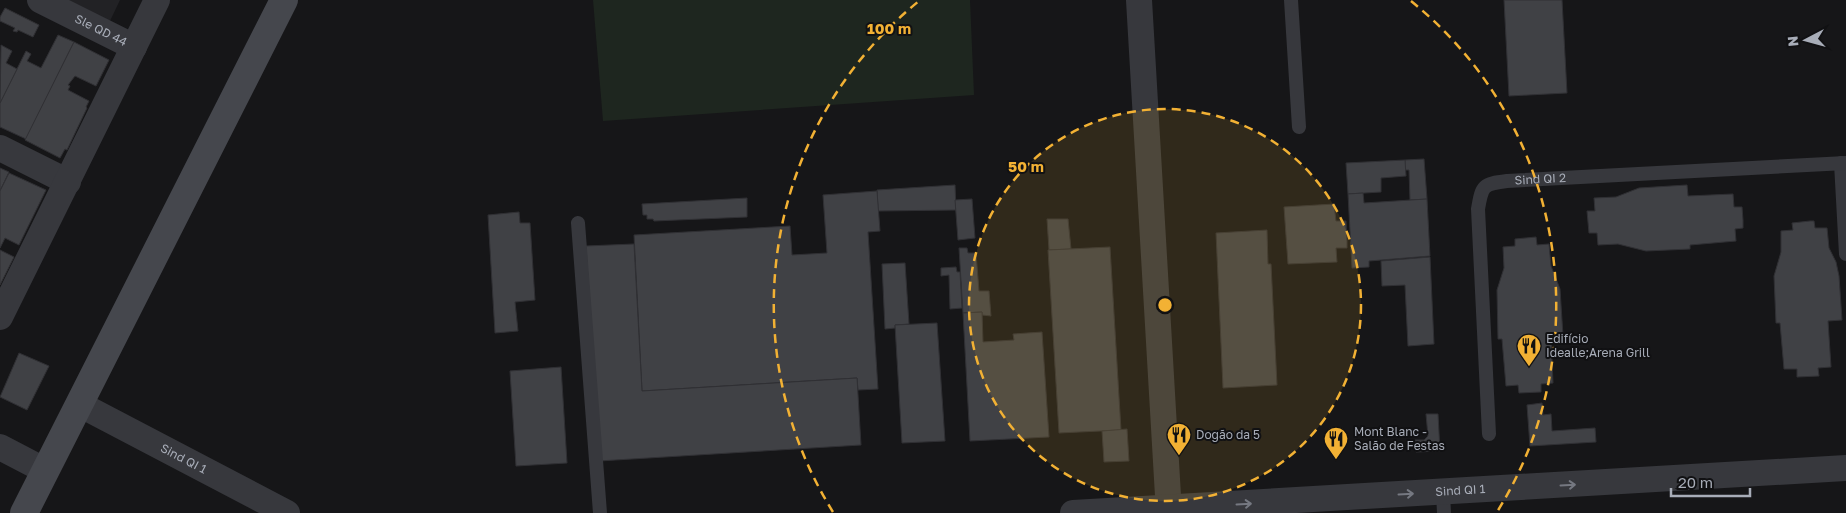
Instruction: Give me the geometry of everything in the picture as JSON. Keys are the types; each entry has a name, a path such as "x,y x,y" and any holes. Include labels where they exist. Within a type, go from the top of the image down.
{"main road":[{"path":"24,513 44,470 284,0"}],"street":[{"name":"Sle QD 44","path":"40,0 134,47"},
{"path":"0,317 158,0"},
{"path":"1139,0 1169,510"},
{"path":"0,148 68,182"},
{"name":"Sind QI 1","path":"79,404 287,513"},
{"path":"0,447 44,470"},
{"name":"Sind QI 1","path":"1073,513 1443,503 1846,468"}],"lane":[{"path":"1291,0 1299,127"},
{"path":"1844,163 1846,254"},
{"name":"Sind QI 2","path":"1489,434 1478,209 1481,192 1489,184 1524,180 1844,163"},
{"path":"578,223 600,513"}],"shaded area":[{"path":"63,0 120,0 109,23"},
{"path":"593,0 970,0 974,95 603,121"}],"building":[{"path":"1504,0 1562,0 1567,93 1509,96"},
{"path":"5,8 39,25 33,37 18,30 17,32 13,31 15,28 0,21"},
{"path":"58,35 74,42 26,139 0,127 0,103 26,51 31,54 27,61 41,68"},
{"path":"74,42 109,60 96,86 75,76 68,85 70,86 68,90 89,101 67,150 65,149 60,158 25,140"},
{"path":"1,45 12,51 6,63 17,69 0,103"},
{"path":"1424,159 1427,199 1410,200 1409,170 1405,170 1405,160"},
{"path":"1405,160 1406,176 1381,178 1381,192 1348,194 1346,163"},
{"path":"0,168 9,172 0,191"},
{"path":"9,173 46,190 19,245 5,238 0,248 0,191"},
{"path":"955,185 956,210 878,211 877,190"},
{"path":"1687,185 1688,196 1733,194 1734,207 1742,207 1743,220 1743,228 1735,229 1736,241 1690,245 1690,249 1646,251 1618,244 1598,245 1597,233 1589,233 1587,211 1595,211 1594,198 1616,197 1639,188"},
{"path":"877,191 880,231 868,232 878,389 858,390 857,378 642,391 634,235 790,226 792,255 827,253 823,195"},
{"path":"1363,193 1364,203 1427,199 1430,256 1369,261 1369,267 1352,268 1348,194"},
{"path":"747,198 747,217 654,221 653,219 647,219 647,215 643,215 642,204"},
{"path":"972,199 975,238 958,240 955,200"},
{"path":"1334,204 1336,221 1346,221 1347,248 1336,248 1337,262 1288,264 1284,207"},
{"path":"519,212 520,223 530,223 535,300 515,302 518,331 495,333 488,215"},
{"path":"1047,219 1068,219 1071,249 1049,250"},
{"path":"1814,221 1815,228 1827,228 1829,248 1836,262 1839,276 1842,320 1828,321 1831,367 1818,368 1819,376 1797,377 1797,369 1784,369 1780,323 1776,323 1774,276 1781,252 1781,231 1793,230 1792,223"},
{"path":"1267,230 1268,264 1271,264 1277,385 1223,388 1216,233"},
{"path":"1536,237 1537,245 1549,244 1551,266 1560,289 1563,336 1551,337 1553,383 1541,384 1541,392 1519,393 1518,385 1506,386 1502,339 1498,339 1497,290 1504,268 1503,247 1515,246 1515,239"},
{"path":"634,244 642,391 857,378 861,445 599,461 586,246"},
{"path":"1110,247 1121,430 1059,433 1048,250"},
{"path":"959,248 967,248 968,253 976,253 979,291 989,291 991,316 982,315 982,312 963,313"},
{"path":"0,250 14,257 0,285"},
{"path":"1430,257 1434,344 1408,346 1405,285 1382,286 1381,261"},
{"path":"905,263 909,324 895,325 895,328 885,329 882,264"},
{"path":"956,267 957,272 960,272 962,308 950,309 949,275 941,276 941,268"},
{"path":"982,312 983,342 1014,340 1013,334 1042,332 1049,437 970,441 963,313"},
{"path":"937,323 945,441 902,443 895,325"},
{"path":"19,353 49,366 27,410 0,397"},
{"path":"561,367 567,463 516,466 510,371"},
{"path":"1542,403 1543,415 1551,414 1552,431 1595,428 1596,442 1530,446 1527,405"},
{"path":"1426,414 1438,414 1440,451 1416,452 1415,440 1424,440 1428,436"},
{"path":"1127,429 1129,461 1104,462 1102,431"}],"place":[{"name":"Edifício Idealle;Arena Grill","path":"1529,367"},
{"name":"Dogão da 5","path":"1179,456"},
{"name":"Mont Blanc - Salão de Festas","path":"1336,460"}]}
